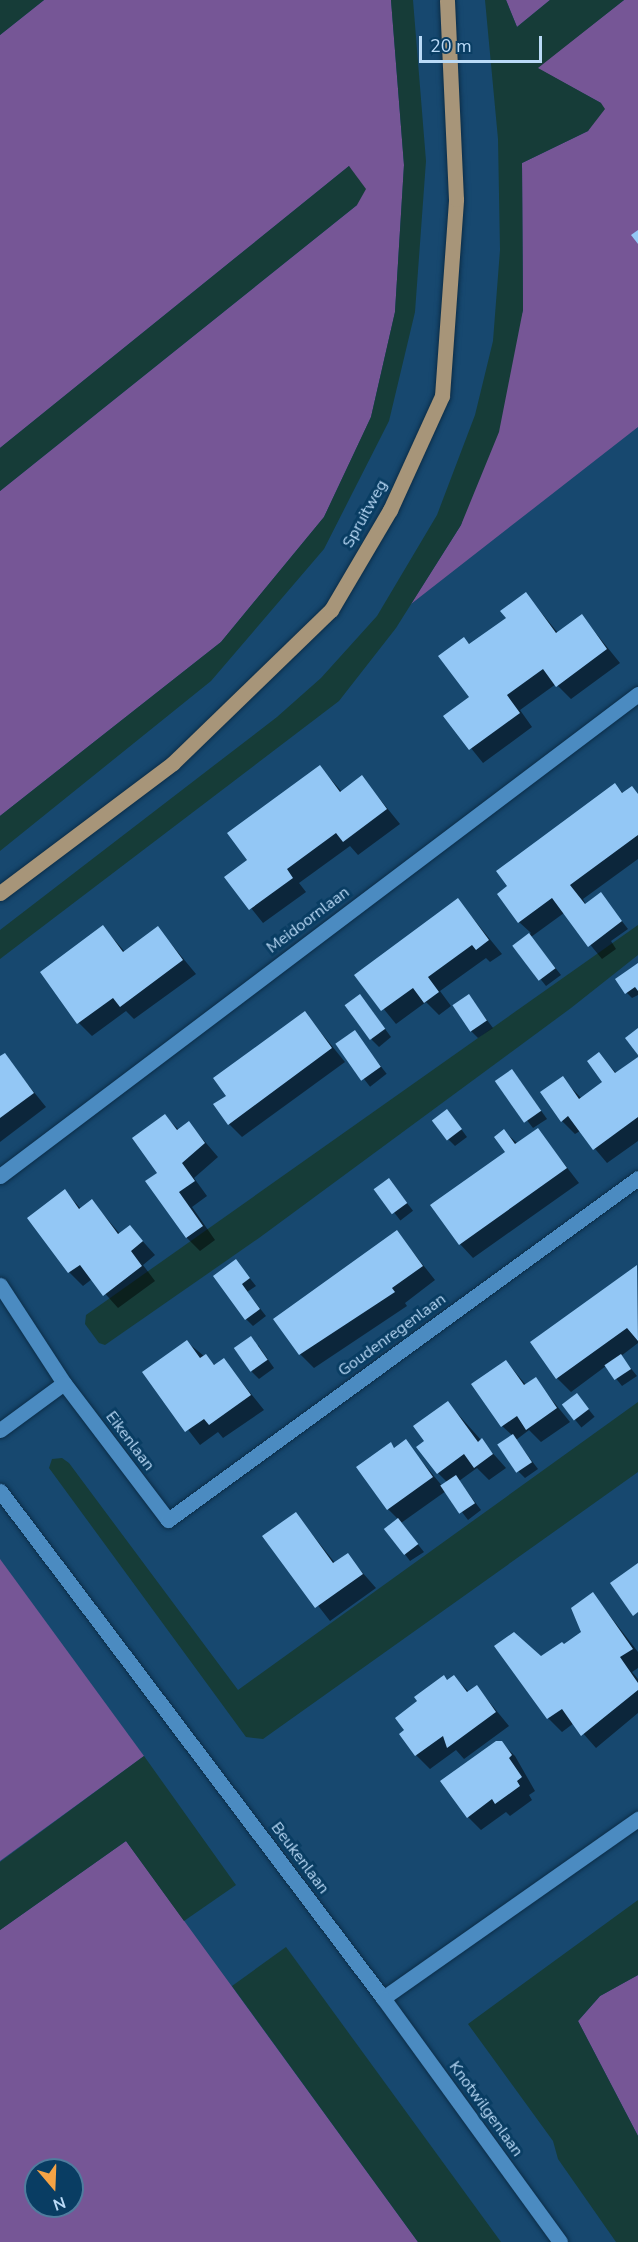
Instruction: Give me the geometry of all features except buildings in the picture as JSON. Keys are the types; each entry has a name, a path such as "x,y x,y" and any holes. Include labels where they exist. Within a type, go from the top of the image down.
{"main road":[{"name":"Spruitweg","path":"0,893 173,763 332,610 390,510 442,396 456,199 447,0"}],"street":[{"name":"Meidoornlaan","path":"0,1176 638,694"},
{"name":"Goudenregenlaan","path":"168,1520 638,1178"},
{"name":"Eikenlaan","path":"0,1285 64,1383 168,1520"},
{"path":"0,1430 64,1383"},
{"name":"Beukenlaan","path":"0,1491 383,1998"},
{"path":"383,1998 638,1819"},
{"name":"Knotwilgenlaan","path":"383,1998 560,2242"}],"shaded area":[{"path":"0,0 44,0 0,35"},
{"path":"44,0 391,0 404,165 395,312 371,417 324,517 221,642 0,816 0,491 357,205 349,166 0,448 0,35"},
{"path":"391,0 413,0 426,161 415,312 389,421 324,549 211,681 0,851 0,816 221,642 324,517 371,417 395,312 404,165"},
{"path":"485,0 506,0 517,27 550,0 624,0 538,68 601,103 605,109 588,131 522,163 523,310 499,432 461,525 396,628 339,701 0,959 0,930 277,717 321,678 377,616 437,515 475,415 493,341 500,250 498,139"},
{"path":"506,0 550,0 517,27"},
{"path":"624,0 638,0 638,427 411,604 461,525 523,310 522,163 588,131 601,103 537,68"},
{"path":"349,166 366,189 357,205 0,491 0,448"},
{"path":"638,925 638,955 571,1008 259,1238 105,1345 99,1343 85,1324 86,1315"},
{"path":"638,1402 638,1472 263,1739 246,1737 49,1468 52,1459 62,1458 69,1463 238,1690"},
{"path":"0,1559 144,1756 0,1861"},
{"path":"144,1756 236,1885 184,1921 126,1841 0,1930 0,1862"},
{"path":"126,1841 418,2242 0,2242 0,1930"},
{"path":"638,1900 638,1975 600,1996 578,2021 638,2136 638,2242 616,2242 558,2159 553,2141 468,2024"},
{"path":"286,1947 501,2242 418,2242 232,1986"},
{"path":"638,1975 638,2136 578,2021 600,1996"}]}
